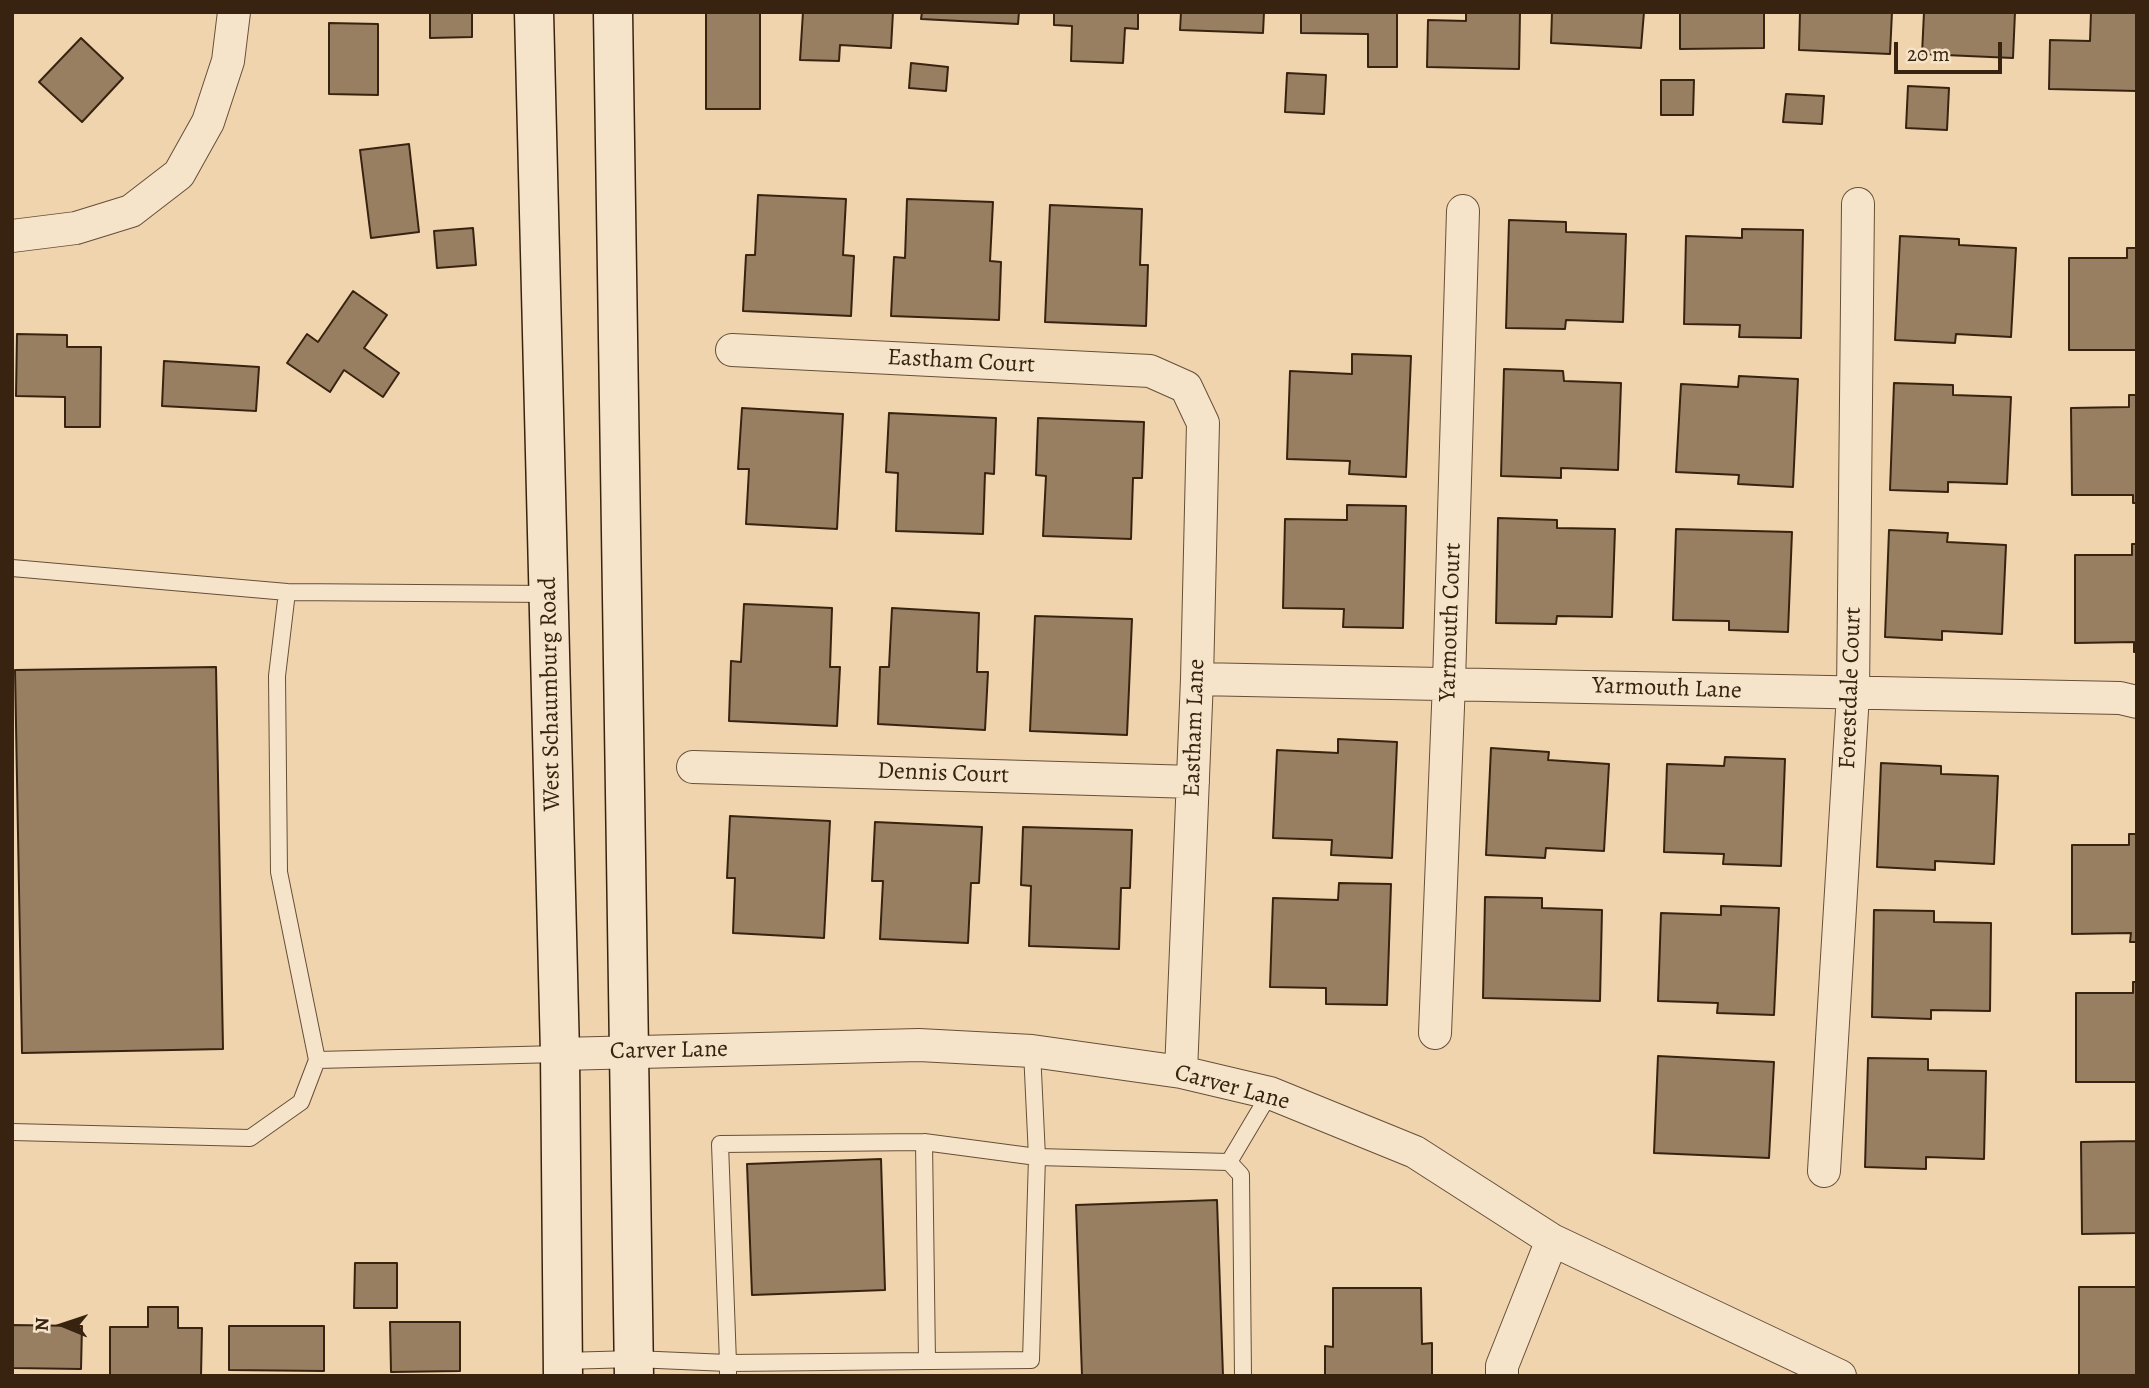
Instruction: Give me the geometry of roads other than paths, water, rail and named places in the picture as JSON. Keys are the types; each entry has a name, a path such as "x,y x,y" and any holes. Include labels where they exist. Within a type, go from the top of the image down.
{"main road":[{"name":"West Schaumburg Road","path":"534,12 560,1054 563,1368"},
{"path":"613,12 634,1367"}],"street":[{"path":"12,236 76,228 131,211 179,174 208,122 228,61 234,12"},
{"name":"Forestdale Court","path":"1824,1171 1853,694 1858,204"},
{"name":"Yarmouth Court","path":"1435,1033 1449,682 1462,211"},
{"name":"Eastham Court","path":"732,350 1150,371 1186,387"},
{"name":"Eastham Lane","path":"1181,1072 1198,679 1203,424 1186,387"},
{"name":"Yarmouth Lane","path":"1198,679 1449,682 1853,694 2120,698 2137,702"},
{"name":"Dennis Court","path":"693,767 1193,782"},
{"name":"Carver Lane","path":"560,1054 919,1045 1032,1051 1181,1072 1269,1093 1415,1152 1552,1240 1840,1376"},
{"path":"1502,1376 1502,1366 1552,1240"}],"lane":[{"path":"12,568 287,592 549,594"},
{"path":"12,1132 250,1138 301,1102 317,1060 279,872 277,676 287,592"},
{"path":"563,1368 728,1369 927,1361 1031,1368 1037,1157 1032,1051"},
{"path":"317,1060 560,1054"},
{"path":"1229,1162 1269,1093"},
{"path":"728,1369 720,1144 924,1142 1037,1157 1229,1162 1241,1175 1243,1376"},
{"path":"924,1142 927,1361"}]}
